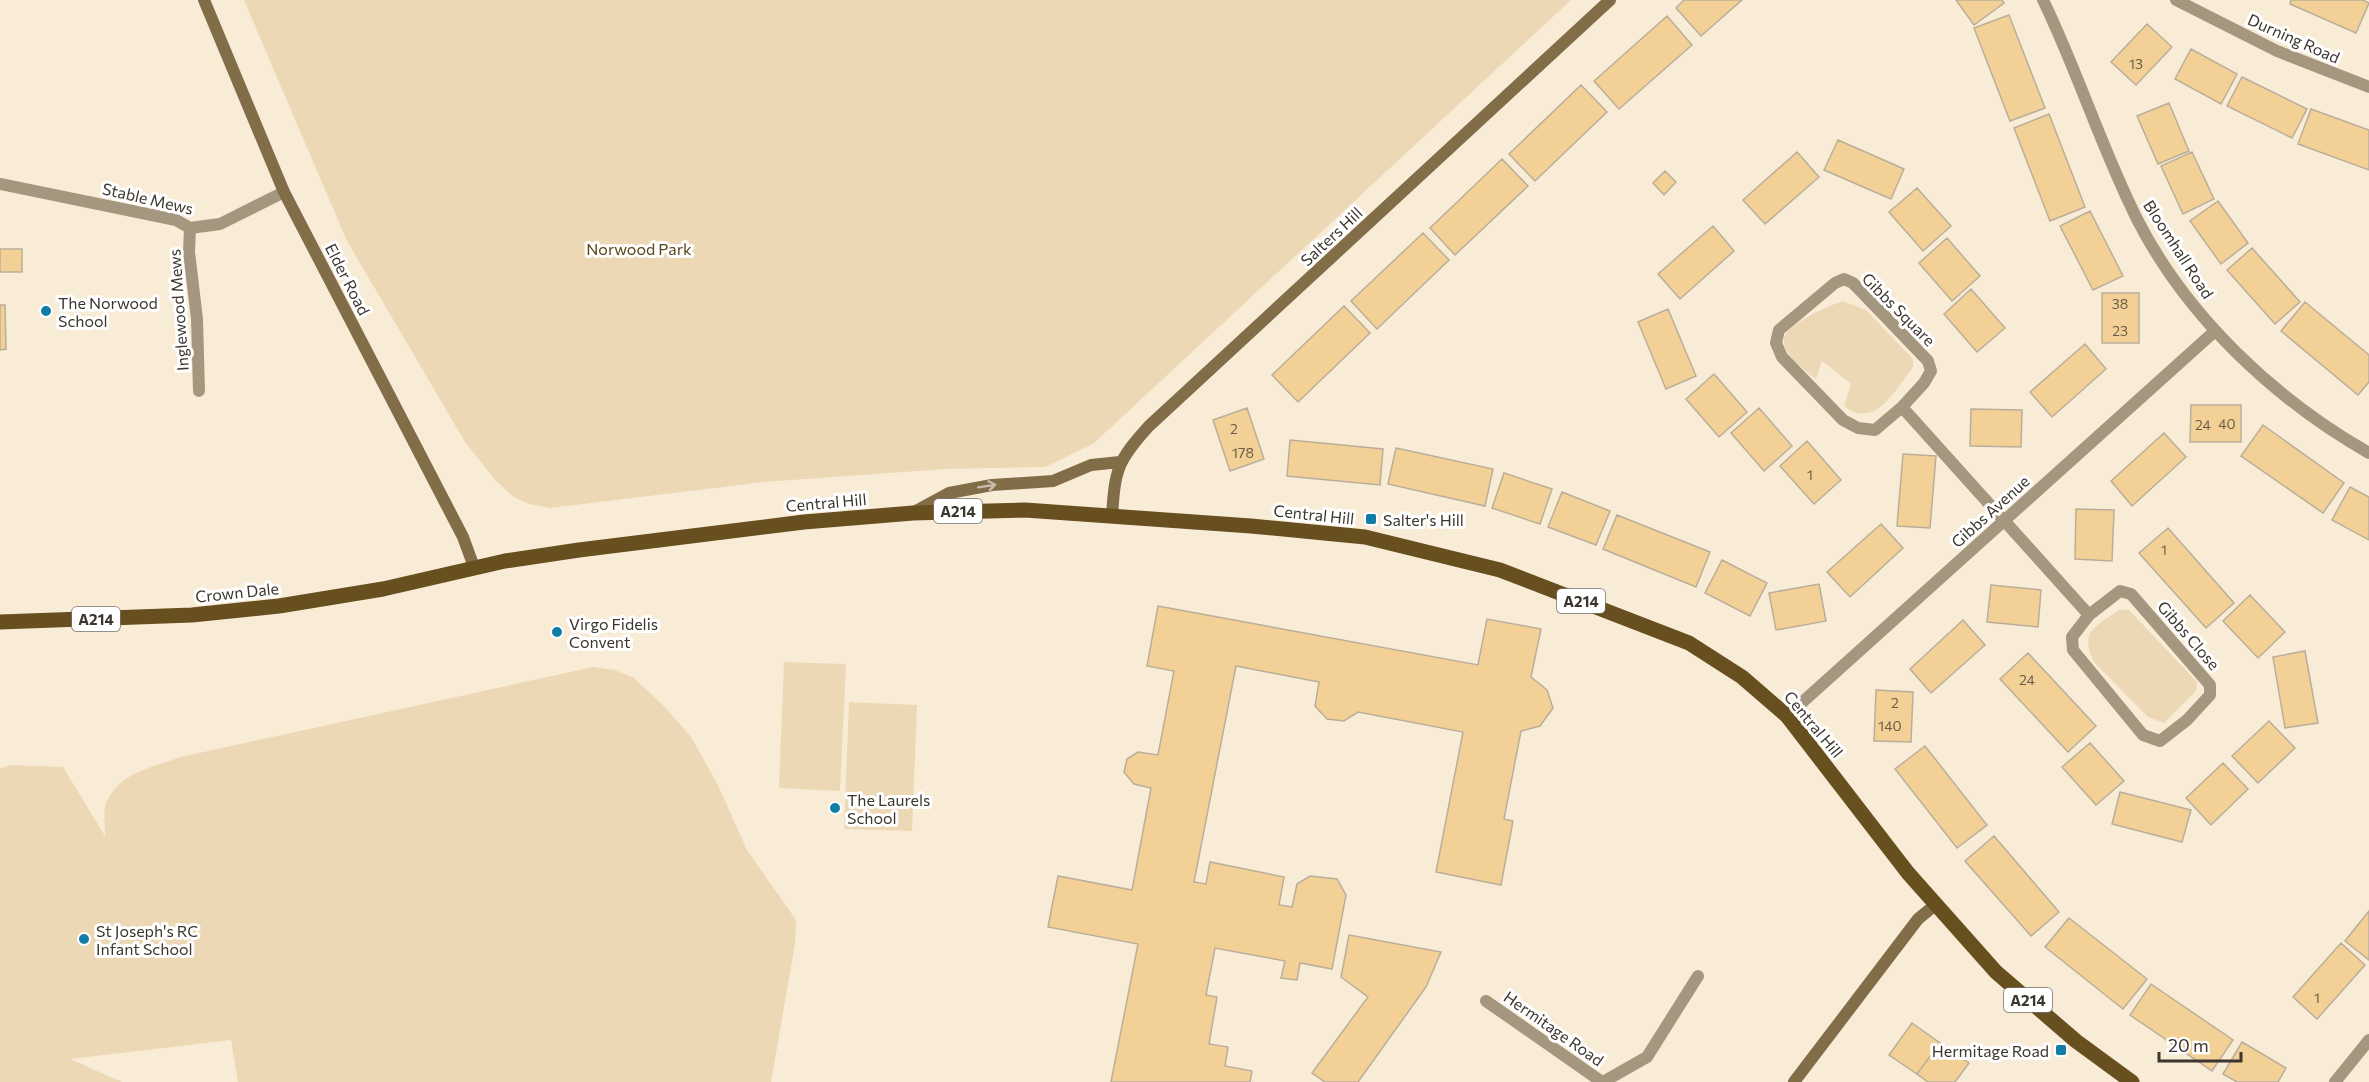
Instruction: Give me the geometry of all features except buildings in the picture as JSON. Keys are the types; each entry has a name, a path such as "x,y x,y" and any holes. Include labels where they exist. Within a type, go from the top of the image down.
{"main road":[{"name":"Central Hill","path":"474,567 654,538 913,513 1024,510 1365,537 1500,570 1689,643 1742,677 1787,716 1935,905 1996,972 2076,1041 2132,1082"},
{"name":"Crown Dale","path":"0,622 192,615 279,606 383,589 474,567"}],"street":[{"name":"Elder Road","path":"204,0 284,192 463,537 474,567"},
{"name":"Salters Hill","path":"1112,516 1114,479 1120,462 1125,451 1149,426 1610,0"},
{"name":"Bloomhall Road","path":"2043,0 2066,46 2140,224 2176,280 2216,330 2282,394 2336,434 2369,453"},
{"name":"Durning Road","path":"2176,0 2277,51 2369,87"},
{"name":"Stable Mews","path":"0,184 176,220 190,228 220,224 284,192"},
{"name":"Inglewood Mews","path":"190,228 189,252 197,319 199,391"},
{"name":"Gibbs Square","path":"1844,279 1853,283 1928,362 1931,371 1924,383 1902,407 1875,430 1858,428 1843,420 1782,357 1776,342 1779,330 1835,283 1844,279"},
{"name":"Gibbs Avenue","path":"1787,716 2216,330"},
{"path":"1902,407 2089,615"},
{"path":"913,513 949,493 992,484 1053,481 1091,465 1120,462"},
{"name":"Gibbs Close","path":"2120,591 2131,594 2210,685 2210,695 2187,720 2160,741 2143,735 2073,650 2072,637 2089,615 2120,591"},
{"path":"1794,1082 1918,919 1935,905"},
{"name":"Hermitage Road","path":"1486,1001 1603,1082 1647,1056 1698,976"},
{"path":"2335,1082 2369,1040"}],"green space":[{"name":"Norwood Park","path":"244,0 1571,0 1093,444 1045,467 946,469 764,482 550,508 529,504 514,497 495,480 465,442 347,241"},
{"path":"1843,301 1866,310 1913,359 1913,367 1892,395 1884,404 1866,413 1855,412 1844,406 1851,384 1822,361 1816,379 1790,356 1784,344 1787,333 1800,321"},
{"path":"2119,610 2129,610 2197,682 2196,691 2164,723 2148,717 2094,662 2090,652 2088,643 2092,631"},
{"path":"784,662 846,664 840,791 779,788"},
{"path":"593,667 615,670 634,678 664,706 691,737 717,783 747,850 796,920 795,944 771,1082 238,1082 231,1040 70,1059 122,1082 0,1082 0,769 10,765 63,767 105,836 104,810 110,796 126,779 159,764 181,757"},
{"path":"849,702 917,705 912,831 844,829"}],"place":[{"name":"The Norwood School","path":"46,311"},
{"name":"Salter's Hill","path":"1371,519"},
{"name":"Virgo Fidelis Convent","path":"557,632"},
{"name":"The Laurels School","path":"835,808"},
{"name":"St Joseph's RC Infant School","path":"84,939"},
{"name":"Hermitage Road","path":"2061,1050"}]}
